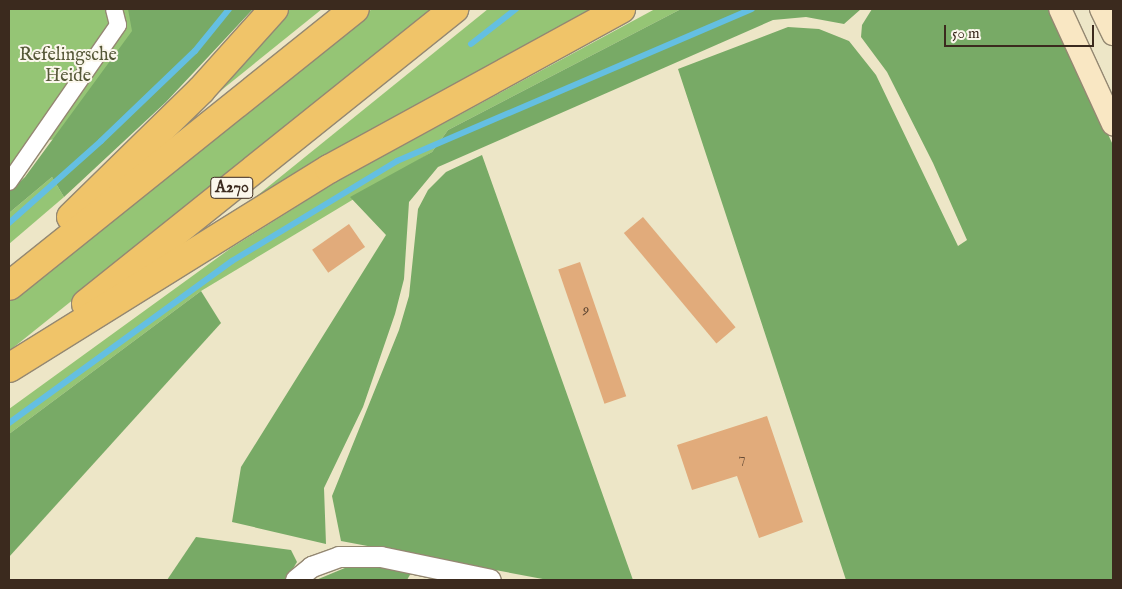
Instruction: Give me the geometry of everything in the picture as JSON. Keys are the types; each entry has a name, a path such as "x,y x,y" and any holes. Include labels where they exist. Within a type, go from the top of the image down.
{"highway":[{"path":"9,281 201,90 274,9"},
{"path":"9,286 355,9"},
{"name":"A270","path":"9,367 454,9"},
{"name":"A270","path":"9,367 329,169 621,9"}],"main road":[{"path":"1060,9 1113,124"},
{"path":"1101,9 1113,34"}],"street":[{"path":"9,182 118,26 114,9"},
{"path":"296,580 312,567 339,557 381,557 491,580"}],"green space":[{"name":"Refelingsche Heide","path":"9,9 200,9 88,132 31,144 9,172"},
{"path":"128,9 253,9 166,102 64,197 52,177 9,213 9,192 25,177 132,31"},
{"path":"283,9 322,9 177,126"},
{"path":"372,9 436,9 9,351 9,300"},
{"path":"488,9 606,9 205,238"},
{"path":"655,9 681,9 448,130 432,152 201,291 9,434 9,409 231,248 339,180"},
{"path":"681,9 861,9 844,24 806,17 773,20 438,167 409,202 404,279 395,314 363,407 324,488 326,544 232,522 241,467 386,235 350,197 432,152 448,130"},
{"path":"872,9 1049,9 1113,145 1113,580 846,580 678,69 788,27 819,29 849,41 876,75 958,246 967,240 933,163 887,72 861,37 862,25"},
{"path":"482,155 633,580 548,580 341,541 332,496 399,330 409,296 418,209 428,190 446,172"},
{"path":"52,177 64,197 9,244 9,213"},
{"path":"201,291 221,323 9,557 9,434"},
{"path":"196,537 291,550 297,562 286,580 167,580"},
{"path":"352,565 377,566 411,573 407,580 316,580"}],"building":[{"path":"643,217 736,327 716,343 624,233"},
{"path":"349,224 365,247 328,273 312,250"},
{"path":"580,262 626,396 604,404 558,269"},
{"path":"767,416 803,522 759,538 737,476 692,490 677,445"}],"waterway":[{"path":"9,223 101,141 195,51 229,9"},
{"path":"471,44 516,9"},
{"path":"9,423 232,261 397,161 752,9"}]}
